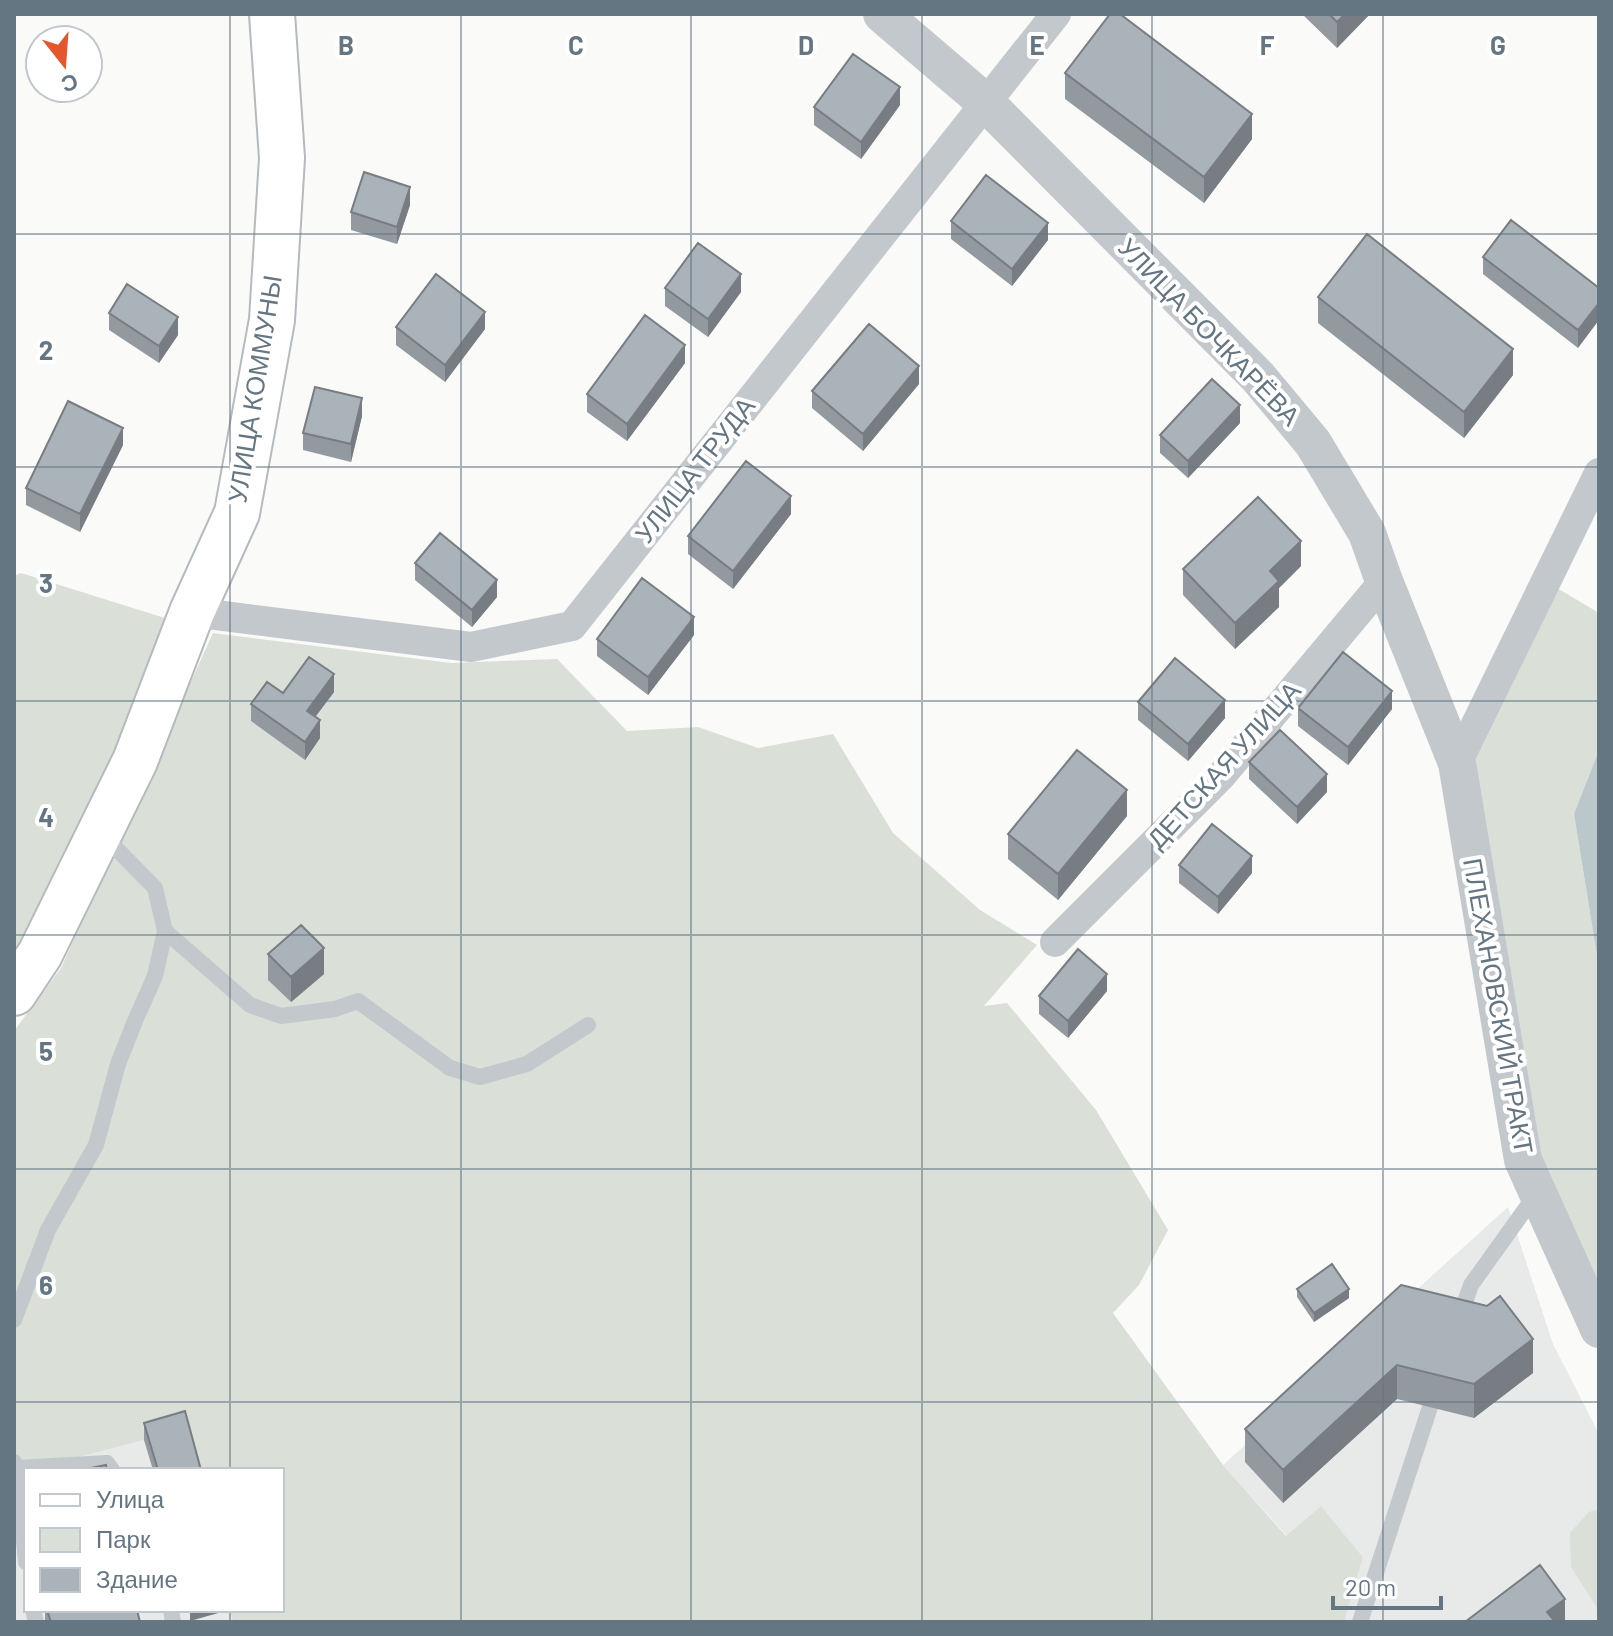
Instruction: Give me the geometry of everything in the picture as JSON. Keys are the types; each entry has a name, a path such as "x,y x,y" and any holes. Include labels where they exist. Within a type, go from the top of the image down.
{"main road":[{"name":"УЛИЦА КОММУНЫ","path":"14,993 40,954 135,761 192,612 237,513 272,320 282,158 272,14"}],"street":[{"name":"УЛИЦА БОЧКАРЁВА","path":"882,14 985,102 1258,377 1313,443 1367,533 1457,763"},
{"name":"УЛИЦА ТРУДА","path":"192,612 471,647 572,626 1056,14"},
{"path":"1457,763 1599,473"},
{"name":"ДЕТСКАЯ УЛИЦА","path":"1055,942 1221,776 1384,581"},
{"name":"ПЛЕХАНОВСКИЙ ТРАКТ","path":"1457,763 1523,1160 1599,1329"}],"lane":[{"path":"14,1320 48,1230 96,1145 118,1064 155,976 165,931 155,888 100,832"},
{"path":"165,931 250,1005 281,1016 335,1009 358,1001 450,1068 480,1077 527,1064 588,1025"},
{"path":"1455,1332 1471,1285 1537,1192"},
{"path":"1360,1622 1430,1407"},
{"path":"24,1544 15,1465 107,1463 111,1468"}],"shaded area":[{"path":"1599,750 1599,968 1574,814"},
{"path":"1508,1207 1553,1344 1599,1434 1599,1622 1344,1622 1363,1557 1321,1506 1287,1536 1223,1465"},
{"path":"185,1429 195,1468 36,1468"},
{"path":"24,1472 24,1612 230,1612 233,1622 14,1622 14,1474"}],"green space":[{"path":"21,573 168,619 106,787 14,972 14,576"},
{"path":"1557,588 1599,613 1599,750 1574,814 1599,968 1599,1298 1545,1177 1473,758"},
{"path":"213,633 451,663 557,659 627,731 698,727 758,748 833,734 893,833 980,910 1037,945 984,1006 1007,1003 1096,1110 1168,1230 1139,1285 1113,1313 1223,1465 1286,1536 1321,1506 1363,1557 1344,1622 233,1622 230,1612 284,1612 284,1468 193,1468 144,1440 37,1468 24,1468 24,1471 14,1474 14,1031 61,968"},
{"path":"1599,1509 1599,1611 1571,1567 1570,1533 1589,1512"}],"building":[{"path":"1110,14 1120,14 1252,114 1204,177 1065,73"},
{"path":"1329,14 1345,14 1337,22"},
{"path":"853,54 900,87 861,142 814,107"},
{"path":"364,172 410,187 397,227 351,212"},
{"path":"986,175 1048,223 1012,269 951,221"},
{"path":"1511,220 1599,288 1599,303 1578,330 1483,257"},
{"path":"1367,234 1513,349 1464,412 1318,297"},
{"path":"698,243 741,274 708,319 665,288"},
{"path":"436,274 485,312 445,365 396,327"},
{"path":"127,284 178,317 159,346 109,313"},
{"path":"645,315 685,345 627,424 587,394"},
{"path":"869,324 919,366 863,434 812,391"},
{"path":"1212,379 1240,405 1188,461 1160,435"},
{"path":"315,387 362,398 351,444 303,433"},
{"path":"68,401 123,428 80,514 26,488"},
{"path":"746,461 791,496 733,571 688,536"},
{"path":"1258,497 1301,541 1270,571 1279,581 1235,623 1183,569"},
{"path":"440,533 497,580 472,610 415,563"},
{"path":"642,578 694,617 648,677 597,639"},
{"path":"1343,652 1392,691 1348,747 1298,708"},
{"path":"309,657 334,674 307,711 320,720 305,742 251,704 267,682 283,693"},
{"path":"1175,658 1225,700 1188,744 1138,702"},
{"path":"1280,730 1327,774 1297,807 1249,762"},
{"path":"1077,750 1127,790 1058,874 1008,834"},
{"path":"1212,824 1252,856 1218,897 1179,865"},
{"path":"301,925 324,948 291,977 268,954"},
{"path":"1078,949 1107,974 1068,1021 1039,996"},
{"path":"1332,1264 1349,1289 1314,1313 1297,1289"},
{"path":"1401,1285 1487,1306 1500,1296 1533,1339 1474,1384 1397,1365 1283,1470 1245,1429"},
{"path":"185,1411 200,1468 157,1468 144,1423"},
{"path":"1540,1565 1565,1599 1547,1612 1555,1622 1465,1622"},
{"path":"48,1612 138,1612 140,1622 51,1622"}]}
